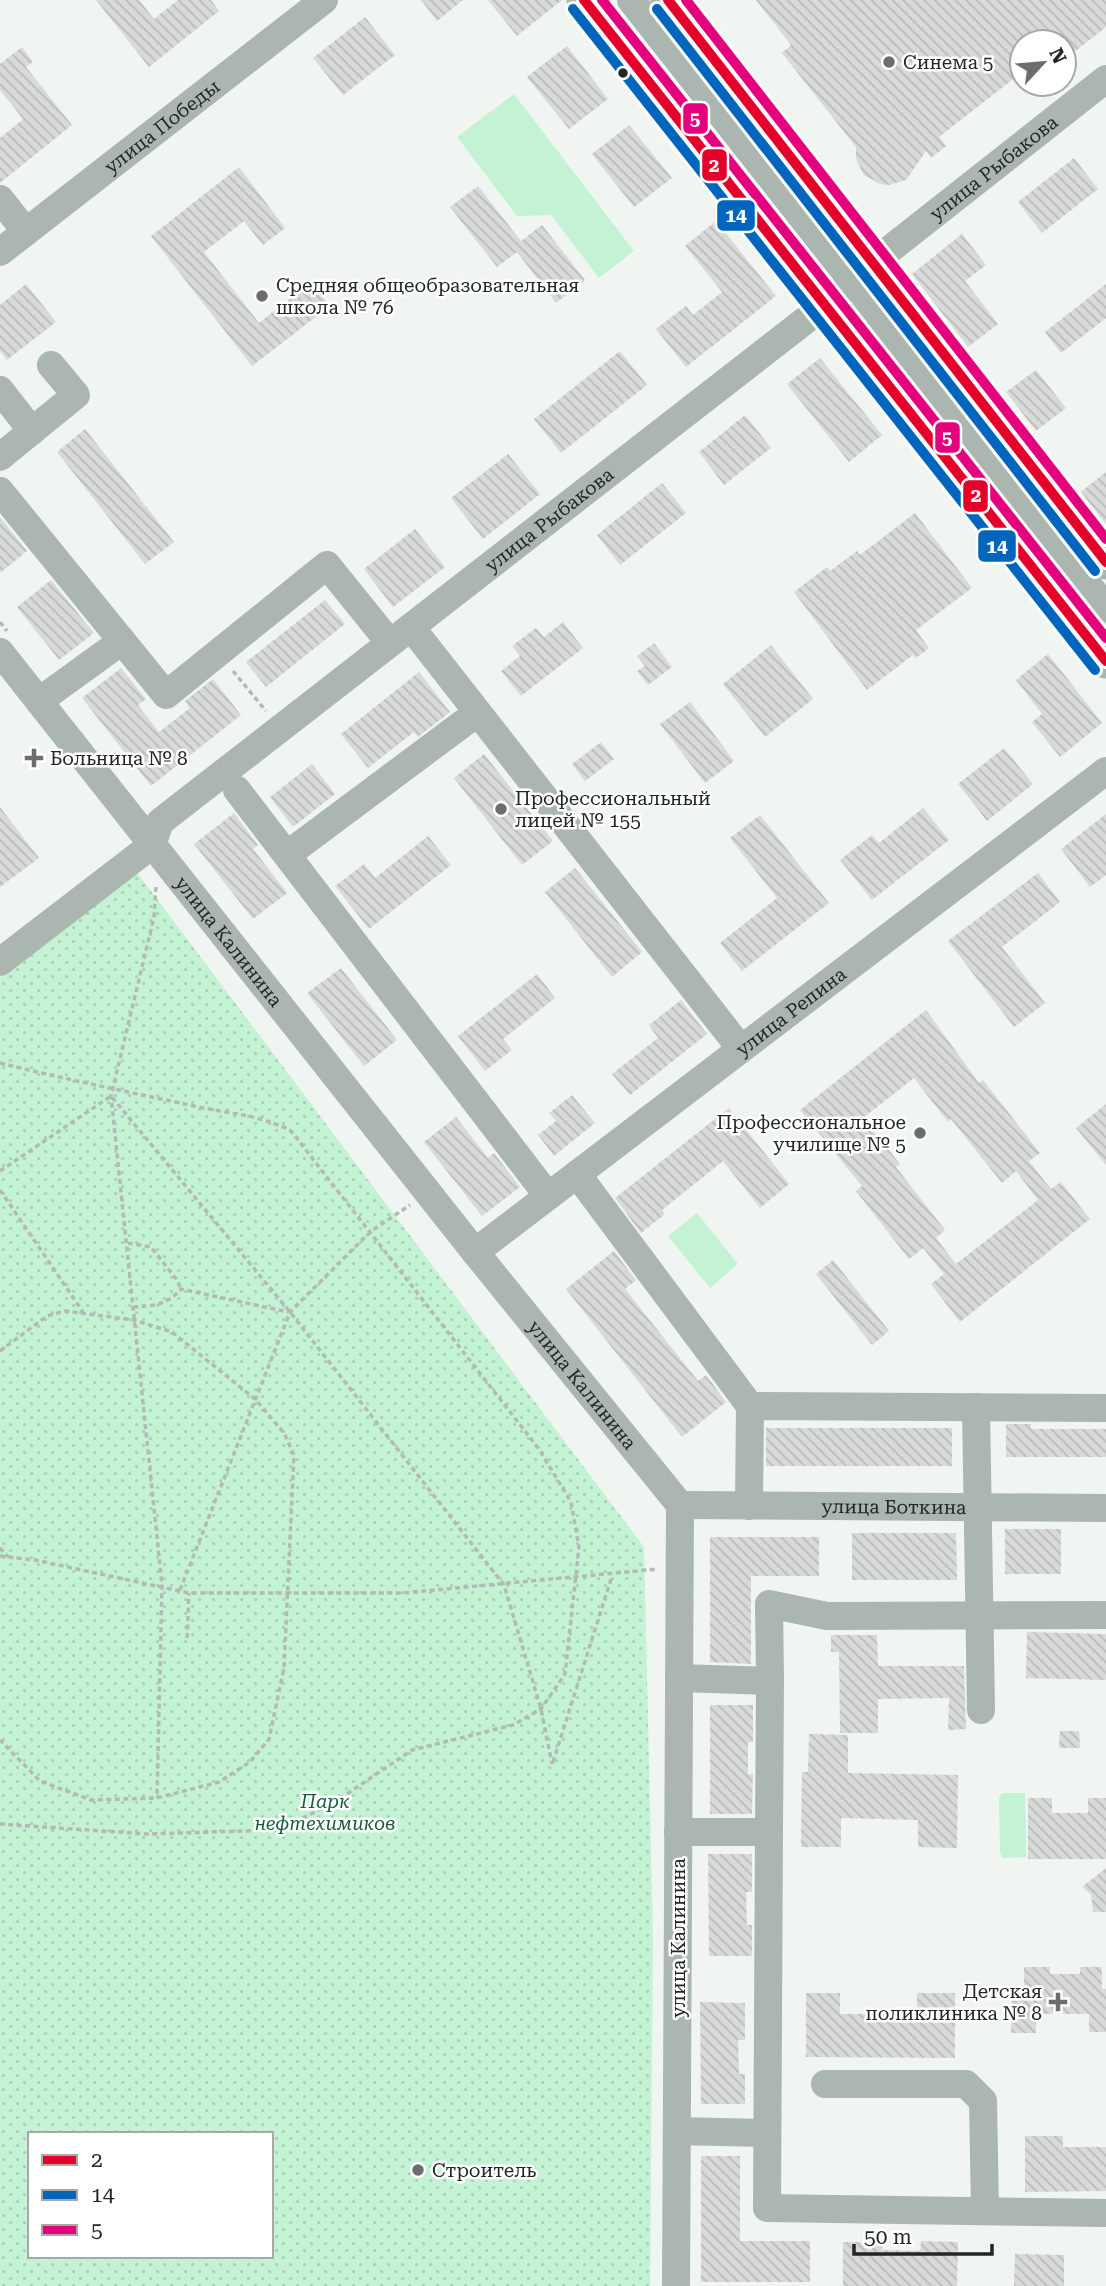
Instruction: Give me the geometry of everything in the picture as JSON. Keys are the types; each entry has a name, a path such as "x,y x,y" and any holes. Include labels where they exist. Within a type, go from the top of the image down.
{"main road":[{"path":"584,0 1106,661"},
{"path":"668,0 859,274 1106,562"}],"street":[{"name":"улица Победы","path":"0,252 324,0"},
{"path":"631,0 859,274 1106,608"},
{"name":"улица Рыбакова","path":"0,962 152,845 160,822 825,304 859,274 1106,79"},
{"path":"0,200 26,232"},
{"path":"0,457 76,395 51,365"},
{"path":"0,390 32,431"},
{"path":"0,491 166,695 327,565 477,713 741,1049"},
{"path":"39,701 122,641"},
{"name":"улица Калинина","path":"0,652 475,1252 680,1505 676,2286"},
{"path":"288,854 477,713"},
{"name":"улица Репина","path":"475,1252 1106,771"},
{"path":"237,790 548,1196"},
{"path":"577,1174 750,1406 749,1506"},
{"path":"750,1406 1106,1408"},
{"path":"976,1407 981,1710"},
{"name":"улица Боткина","path":"680,1505 1106,1508"},
{"path":"1106,1615 827,1616 769,1604 767,2133 767,2208 1106,2213"},
{"path":"679,1678 770,1681"},
{"path":"678,1832 769,1832"},
{"path":"825,2084 965,2084 983,2101 985,2211"},
{"path":"677,2131 767,2133"}],"path":[{"path":"218,653 272,718"},
{"path":"156,879 164,890"},
{"path":"154,917 111,1096 162,1586 157,1798"},
{"path":"0,1063 208,1109 244,1112 270,1119 291,1131 539,1449 571,1502 579,1548 565,1674 541,1709 513,1725 412,1750 335,1802 279,1830 146,1834 0,1824"},
{"path":"0,1171 111,1096"},
{"path":"111,1096 290,1312 504,1585 541,1709 552,1764 612,1575"},
{"path":"0,1190 83,1312"},
{"path":"180,1590 290,1312 370,1232 412,1204"},
{"path":"128,1243 151,1247 181,1289 290,1312"},
{"path":"132,1307 160,1305 172,1299 181,1289"},
{"path":"0,1351 47,1316 65,1311 134,1320 172,1332 255,1399 284,1433 294,1455 284,1668 269,1739 250,1762 219,1782 157,1798 92,1800 40,1781 0,1740"},
{"path":"0,1548 9,1557"},
{"path":"0,1556 189,1593 289,1594 402,1593 612,1575 659,1569 658,1558"},
{"path":"187,1638 189,1593"}],"green space":[{"path":"514,94 634,251 599,278 551,215 517,216 457,137"},
{"path":"871,318 1106,621 1106,641 861,326"},
{"name":"Парк нефтехимиков","path":"136,871 644,1547 653,1937 650,2286 0,2286 0,977"},
{"path":"697,1213 738,1264 710,1288 668,1236"},
{"path":"1002,1793 1025,1793 1026,1857 1003,1858 1000,1853 999,1798"}],"building":[{"path":"96,0 139,0 154,19 178,0 211,0 219,11 149,67"},
{"path":"421,0 463,0 437,21"},
{"path":"488,0 562,0 517,36"},
{"path":"756,0 1106,0 1106,27 1078,49 1078,28 1008,28 1008,83 939,137 946,146 931,158 926,151 906,180 889,185 880,184 864,175 856,159 856,147 782,53 791,45"},
{"path":"365,17 395,55 343,95 313,58"},
{"path":"567,46 608,99 569,129 527,77"},
{"path":"22,47 33,62 26,67 72,125 0,183 0,138 23,119 0,90 0,64"},
{"path":"629,125 672,178 634,207 592,154"},
{"path":"1074,158 1098,189 1042,233 1018,202"},
{"path":"239,167 285,228 263,245 244,221 204,252 259,323 311,282 330,306 252,366 151,236"},
{"path":"478,186 521,241 542,225 585,280 556,303 517,252 497,267 450,207"},
{"path":"716,221 776,296 686,367 656,329 686,306 693,315 722,292 685,246"},
{"path":"962,234 986,265 965,281 998,324 968,347 912,274"},
{"path":"26,284 56,322 7,360 0,351 0,305"},
{"path":"1106,284 1106,318 1061,353 1045,332"},
{"path":"620,351 647,385 561,453 534,419"},
{"path":"820,358 882,435 849,462 787,384"},
{"path":"1036,370 1066,408 1036,431 1006,392"},
{"path":"745,415 771,448 724,485 699,452"},
{"path":"85,429 174,542 145,564 57,452"},
{"path":"508,454 540,494 483,539 451,498"},
{"path":"1106,472 1106,524 1081,492"},
{"path":"662,483 686,513 620,565 597,535"},
{"path":"915,513 972,588 916,630 929,648 916,658 913,655 867,690 794,592 827,567 830,571 857,551 860,555"},
{"path":"0,517 27,551 0,573"},
{"path":"415,529 445,567 393,607 364,569"},
{"path":"51,580 94,633 59,660 17,607"},
{"path":"325,600 345,624 266,687 246,662"},
{"path":"563,622 583,648 521,696 501,671 520,656 512,646 536,628 544,637"},
{"path":"654,643 672,667 648,685 637,671 645,666 637,656"},
{"path":"771,645 813,699 765,737 723,684"},
{"path":"1048,654 1102,723 1060,757 1032,722 1042,714 1016,680"},
{"path":"121,668 146,699 138,705 159,732 190,708 185,701 213,679 241,715 151,786 82,698"},
{"path":"419,672 450,712 418,737 414,732 368,768 341,734"},
{"path":"690,702 734,761 705,783 660,724"},
{"path":"601,742 614,759 585,781 572,764"},
{"path":"1004,748 1033,784 987,821 958,784"},
{"path":"484,754 553,841 522,865 454,778"},
{"path":"312,764 335,794 293,827 270,797"},
{"path":"0,807 39,858 0,887"},
{"path":"923,808 949,840 872,900 840,860 872,835 879,843"},
{"path":"234,813 258,845 253,849 287,893 253,919 194,844"},
{"path":"1106,814 1106,875 1090,887 1061,849"},
{"path":"760,815 829,903 742,971 720,943 777,898 730,838"},
{"path":"428,836 451,865 369,929 335,886 364,864 375,878"},
{"path":"575,868 642,952 612,977 545,892"},
{"path":"1038,873 1060,902 1002,947 1045,1003 1014,1027 948,941"},
{"path":"341,968 397,1040 364,1066 307,993"},
{"path":"537,974 555,998 503,1039 512,1050 485,1071 458,1036"},
{"path":"681,1000 707,1034 630,1095 612,1074 658,1038 649,1025"},
{"path":"926,1010 979,1083 983,1080 1040,1153 1029,1161 1051,1189 1061,1182 1090,1219 960,1322 931,1284 944,1274 923,1248 909,1259 856,1191 862,1186 800,1110","holes":["914,1078 948,1122 951,1119 1002,1183 1016,1171 1038,1200 956,1264 936,1238 945,1230 896,1167 900,1164 863,1118"]},
{"path":"572,1095 595,1123 554,1156 538,1135 556,1121 549,1113"},
{"path":"1106,1104 1106,1165 1076,1128"},
{"path":"729,1108 789,1184 760,1208 723,1161 662,1210 665,1214 641,1233 615,1198"},
{"path":"456,1117 488,1158 494,1153 520,1187 482,1216 424,1142"},
{"path":"614,1251 636,1280 625,1289 698,1381 706,1375 726,1402 682,1437 566,1289"},
{"path":"833,1260 889,1331 872,1345 816,1274"},
{"path":"1006,1424 1031,1424 1031,1429 1106,1429 1106,1457 1006,1457"},
{"path":"766,1428 952,1428 952,1466 766,1466"},
{"path":"1005,1529 1061,1529 1061,1574 1005,1574"},
{"path":"852,1533 956,1533 957,1580 852,1580"},
{"path":"710,1537 819,1537 819,1576 751,1576 751,1664 710,1662"},
{"path":"1027,1632 1106,1634 1106,1680 1026,1678"},
{"path":"831,1635 877,1635 878,1666 964,1666 966,1729 948,1730 949,1698 878,1699 878,1733 840,1733 839,1652 831,1652"},
{"path":"710,1705 753,1705 753,1742 748,1742 748,1774 753,1774 752,1814 710,1814"},
{"path":"1060,1731 1079,1731 1080,1748 1059,1748"},
{"path":"809,1734 848,1735 848,1773 958,1775 957,1848 918,1847 918,1820 841,1818 841,1847 801,1847 802,1772 808,1772"},
{"path":"1028,1798 1052,1798 1052,1813 1088,1813 1088,1798 1106,1798 1106,1859 1028,1859"},
{"path":"708,1854 752,1854 752,1892 746,1892 747,1925 752,1925 752,1956 709,1956"},
{"path":"1106,1868 1106,1912 1093,1912 1091,1894 1082,1887"},
{"name":"Детская поликлиника № 8","path":"1024,1967 1050,1967 1050,1974 1080,1974 1080,1967 1102,1967 1102,1989 1106,1989 1106,2032 1089,2032 1089,2014 1036,2014 1036,2033 1011,2033 1011,1990 1024,1990"},
{"path":"806,1993 840,1993 840,2014 917,2014 917,1993 955,1993 955,2058 806,2057"},
{"path":"700,2002 745,2003 745,2040 738,2040 739,2074 745,2074 745,2104 701,2104"},
{"path":"1025,2136 1063,2136 1063,2147 1106,2147 1106,2191 1025,2192"},
{"path":"701,2156 740,2156 740,2241 810,2241 810,2282 701,2282"},
{"path":"921,2241 958,2242 957,2286 843,2286 843,2242 883,2242 882,2250 920,2251"},
{"path":"1015,2254 1064,2255 1064,2286 1014,2286"}],"transit line":[{"name":"2","path":"584,0 1106,661"},
{"name":"5","path":"602,0 1106,638"},
{"name":"2","path":"668,0 1106,562"},
{"name":"5","path":"686,0 1106,539"},
{"name":"14","path":"573,9 1095,670"},
{"name":"14","path":"657,9 1095,571"}],"place":[{"name":"Синема 5","path":"889,62"},
{"name":"Средняя общеобразовательная школа № 76","path":"262,296"},
{"name":"Больница № 8","path":"34,758"},
{"name":"Профессиональный лицей № 155","path":"501,809"},
{"name":"Профессиональное училище № 5","path":"920,1133"},
{"name":"Детская поликлиника № 8","path":"1058,2002"},
{"name":"Строитель","path":"418,2170"}]}
